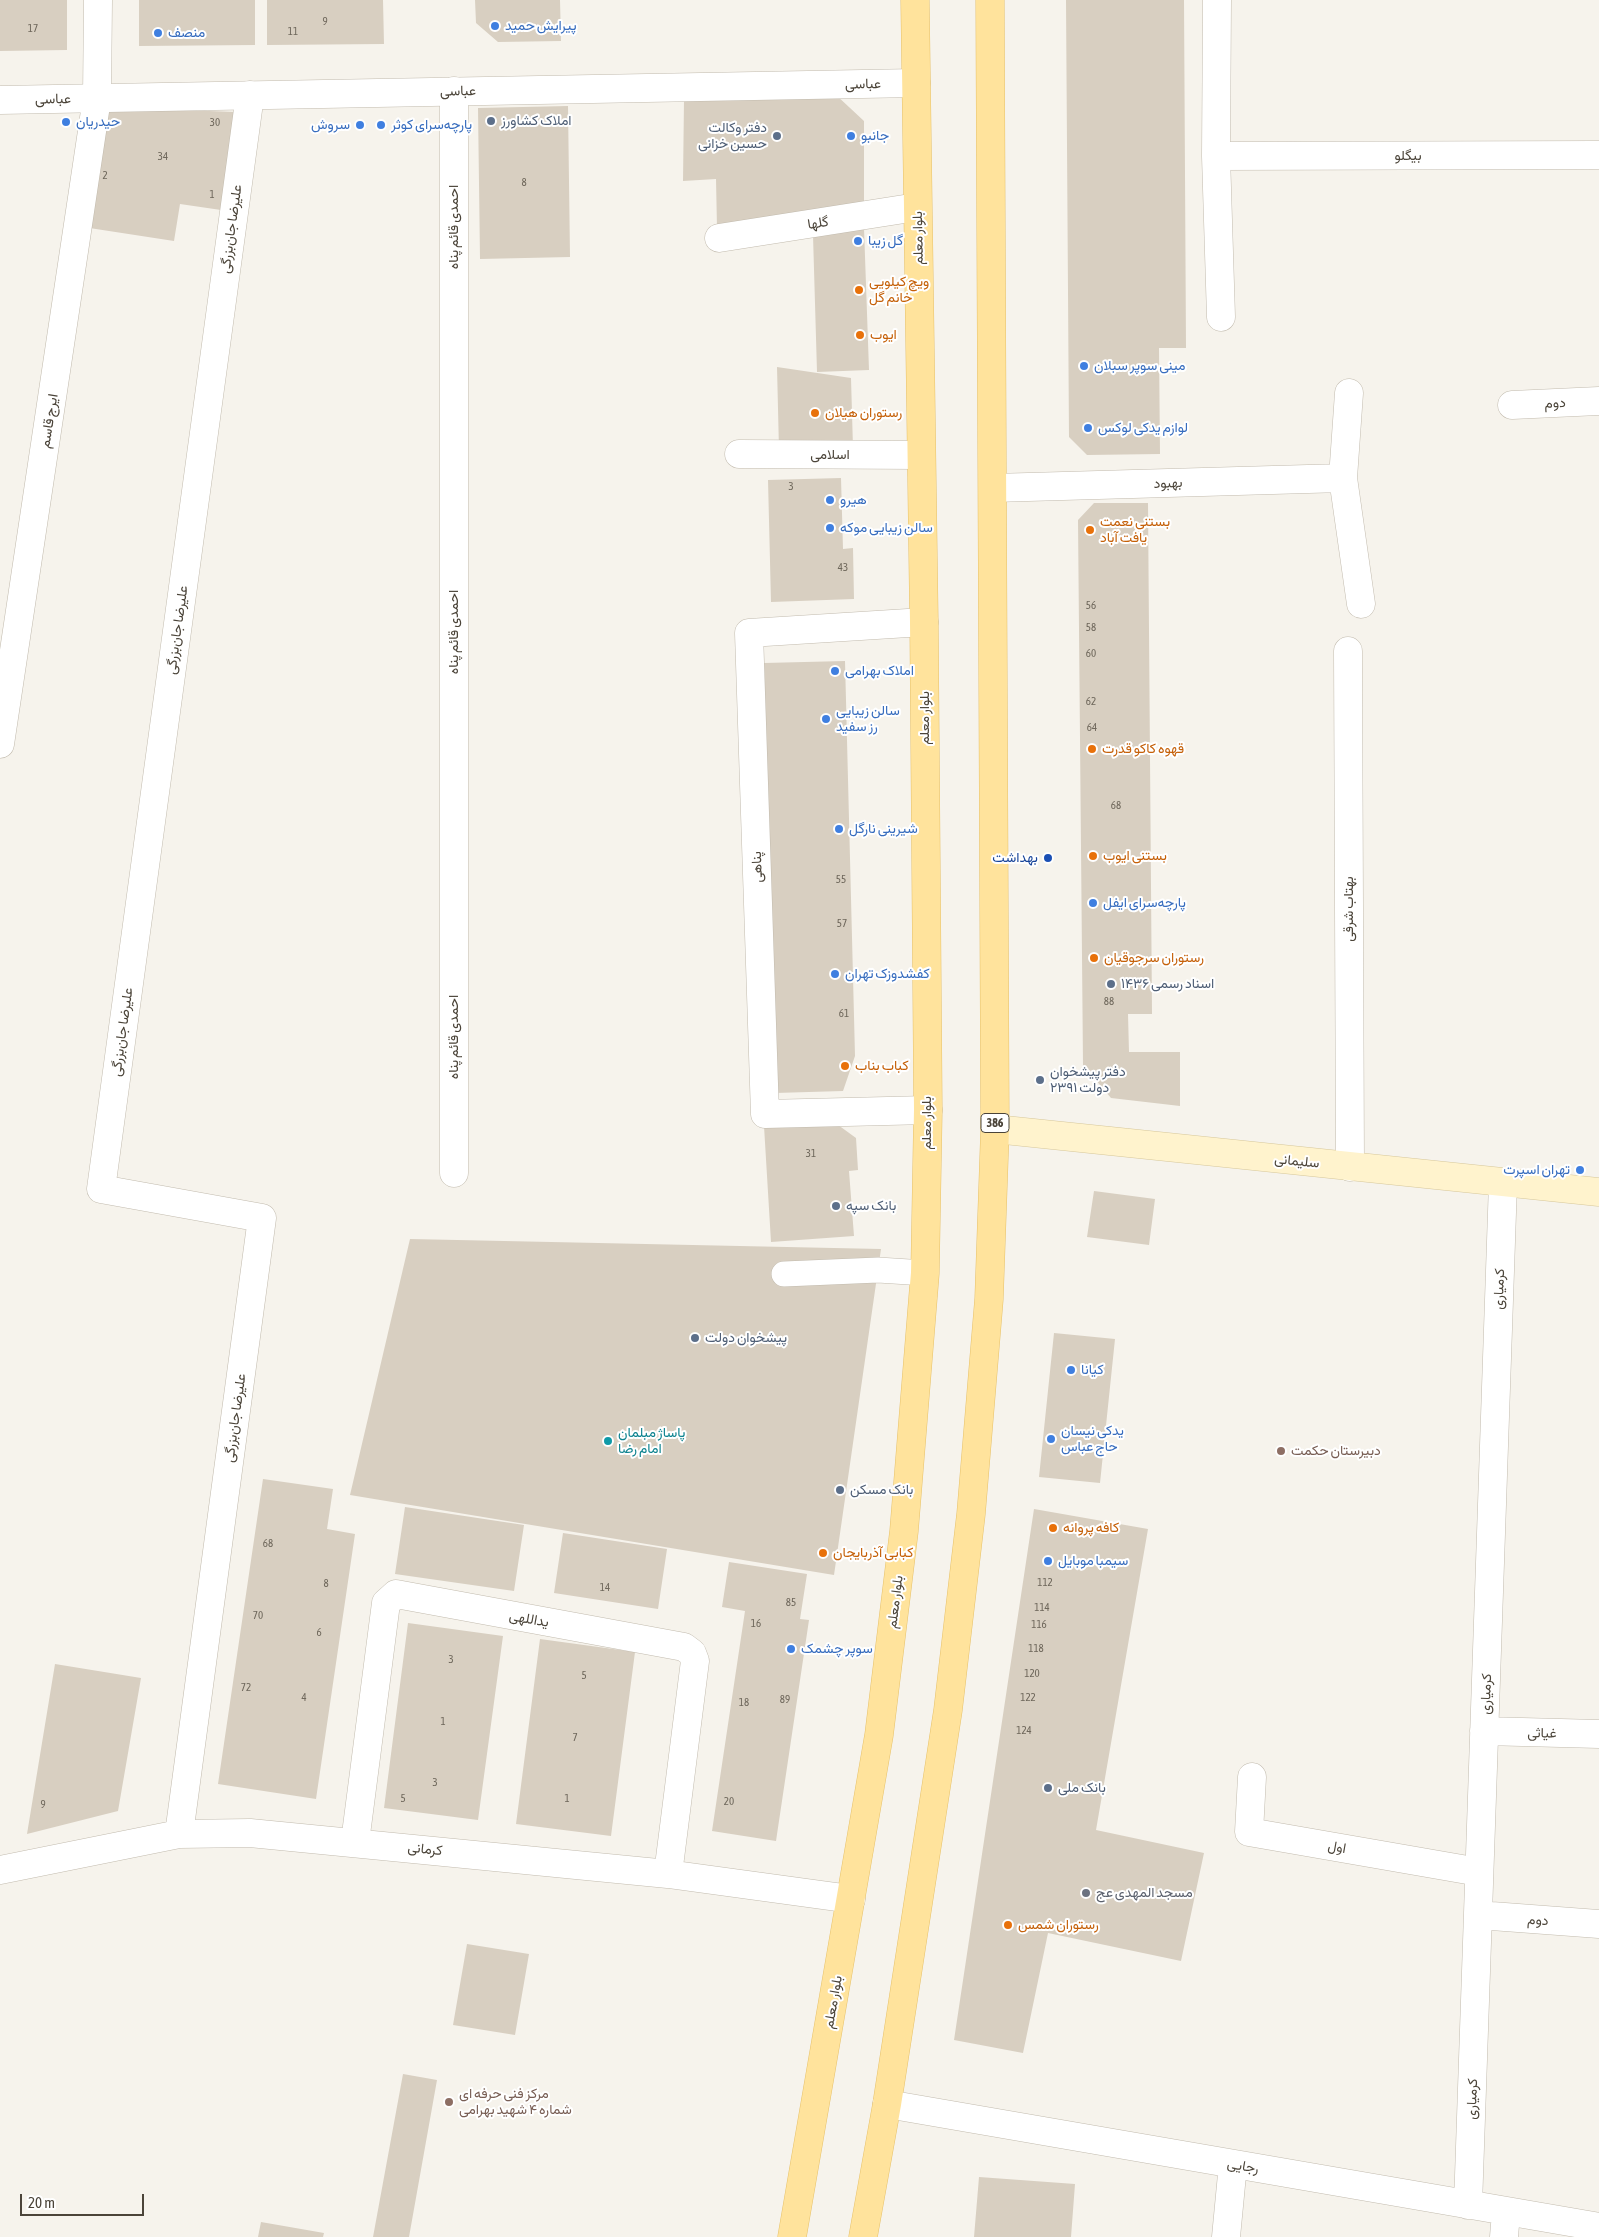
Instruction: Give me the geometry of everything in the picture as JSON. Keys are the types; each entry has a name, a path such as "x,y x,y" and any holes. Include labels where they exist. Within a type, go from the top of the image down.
{"main road":[{"name":"بلوار معلم","path":"792,2237 879,1734 903,1541 925,1273 928,1110 924,622 914,0"},
{"name":"386","path":"863,2237 887,2104 948,1710 972,1514 989,1299 995,1129 990,0"},
{"name":"سلیمانی","path":"995,1129 1599,1192"}],"street":[{"name":"ایرج قاسم","path":"0,744 97,98 98,0"},
{"path":"1217,0 1216,156 1221,317"},
{"name":"عباسی","path":"0,100 916,83"},
{"name":"احمدی قائم پناه","path":"454,92 454,1173"},
{"name":"علیرضا جان‌بزرگی","path":"179,1834 262,1218 101,1189 250,95"},
{"name":"بیگلو","path":"1216,156 1599,156"},
{"name":"گلها","path":"719,238 917,207"},
{"path":"1349,393 1342,478 1361,604"},
{"name":"دوم","path":"1512,406 1599,401"},
{"name":"اسلامی","path":"739,454 920,455"},
{"name":"بهبود","path":"993,488 1342,478"},
{"name":"پناهی","path":"924,622 749,633 765,1114 928,1110"},
{"name":"بهتاب شرقی","path":"1348,651 1350,1167"},
{"name":"کرمیاری","path":"1468,2205 1503,1183"},
{"name":"یداللهی","path":"355,1842 386,1603 396,1594 684,1647 692,1653 695,1662 668,1874"},
{"name":"غیاثی","path":"1484,1732 1599,1734"},
{"name":"اول","path":"1252,1777 1249,1832 1479,1872"},
{"name":"کرمانی","path":"0,1870 179,1834 250,1833 668,1874 851,1899"},
{"name":"دوم","path":"1478,1915 1599,1924"},
{"name":"رجایی","path":"887,2104 1468,2205 1505,2224 1599,2227"},
{"path":"1226,2237 1233,2164"}],"lane":[{"path":"784,1274 878,1270 925,1273"}],"building":[{"path":"0,0 67,0 67,50 0,51"},
{"path":"139,0 255,0 255,45 139,46"},
{"path":"267,0 383,0 384,44 267,45"},
{"path":"475,0 560,0 561,41 498,42 476,23"},
{"path":"1066,0 1184,0 1186,348 1159,348 1160,454 1087,455 1069,437"},
{"path":"835,94 864,121 864,205 717,228 716,179 683,181 684,100"},
{"path":"568,106 570,257 480,259 478,108"},
{"path":"101,107 236,112 221,210 180,204 174,241 83,227"},
{"path":"864,228 869,370 817,372 813,235"},
{"name":"رستوران هیلان","path":"777,367 851,378 853,448 779,450"},
{"path":"841,478 843,549 853,548 854,599 771,602 768,480"},
{"path":"1094,503 1148,503 1152,1014 1128,1014 1129,1052 1180,1052 1180,1106 1111,1098 1083,1065 1078,520"},
{"path":"845,661 855,1056 843,1091 775,1093 764,663"},
{"path":"834,1122 856,1138 858,1170 849,1171 854,1236 771,1242 764,1126"},
{"path":"1094,1191 1155,1199 1149,1245 1087,1237"},
{"name":"پاساژ مبلمان امام رضا","path":"410,1239 881,1249 834,1575 350,1495"},
{"path":"1054,1333 1115,1339 1100,1483 1039,1477"},
{"path":"263,1479 333,1489 327,1529 355,1534 316,1799 218,1784"},
{"path":"405,1507 524,1525 514,1591 395,1574"},
{"path":"1034,1509 1148,1529 1096,1830 1204,1853 1181,1961 1048,1933 1023,2053 954,2040"},
{"path":"563,1533 667,1549 658,1609 554,1593"},
{"path":"729,1562 807,1574 800,1619 809,1620 776,1841 712,1831 745,1611 722,1607"},
{"path":"408,1623 503,1636 478,1820 384,1808"},
{"path":"540,1639 635,1652 611,1836 516,1824"},
{"path":"55,1664 141,1678 118,1811 27,1834"},
{"path":"467,1944 529,1954 515,2035 453,2025"},
{"path":"403,2074 437,2080 409,2237 373,2237"},
{"path":"979,2177 1075,2184 1071,2237 974,2237"},
{"path":"261,2222 324,2233 323,2237 258,2237"}],"place":[{"name":"پیرایش حمید","path":"495,26"},
{"name":"منصف","path":"158,33"},
{"name":"املاک کشاورز","path":"491,121"},
{"name":"حیدریان","path":"66,122"},
{"name":"سروش","path":"360,125"},
{"name":"پارچه‌سرای کوثر","path":"381,125"},
{"name":"دفتر وکالت حسین خزانی","path":"777,136"},
{"name":"جانبو","path":"851,136"},
{"name":"گل زیبا","path":"858,241"},
{"name":"ویچ کیلویی خانم گل","path":"859,290"},
{"name":"ایوب","path":"860,335"},
{"name":"مینی سوپر سبلان","path":"1084,366"},
{"name":"رستوران هیلان","path":"815,413"},
{"name":"لوازم یدکی لوکس","path":"1088,428"},
{"name":"هیرو","path":"830,500"},
{"name":"سالن زیبایی موکه","path":"830,528"},
{"name":"بستنی نعمت یافت آباد","path":"1090,530"},
{"name":"املاک بهرامی","path":"835,671"},
{"name":"سالن زیبایی رز سفید","path":"826,719"},
{"name":"قهوه کاکو قدرت","path":"1092,749"},
{"name":"شیرینی نارگل","path":"839,829"},
{"name":"بستنی ایوب","path":"1093,856"},
{"name":"بهداشت","path":"1048,858"},
{"name":"پارچه‌سرای ایفل","path":"1093,903"},
{"name":"رستوران سرجوقیان","path":"1094,958"},
{"name":"کفشدوزک تهران","path":"835,974"},
{"name":"اسناد رسمی ۱۴۳۶","path":"1111,984"},
{"name":"کباب بناب","path":"845,1066"},
{"name":"دفتر پیشخوان دولت ۲۳۹۱","path":"1040,1080"},
{"name":"تهران اسپرت","path":"1580,1170"},
{"name":"بانک سپه","path":"836,1206"},
{"name":"پیشخوان دولت","path":"695,1338"},
{"name":"کیانا","path":"1071,1370"},
{"name":"یدکی نیسان حاج عباس","path":"1051,1439"},
{"name":"پاساژ مبلمان امام رضا","path":"608,1441"},
{"name":"دبیرستان حکمت","path":"1281,1451"},
{"name":"بانک مسکن","path":"840,1490"},
{"name":"کافه پروانه","path":"1053,1528"},
{"name":"کبابی آذربایجان","path":"823,1553"},
{"name":"سیمبا موبایل","path":"1048,1561"},
{"name":"سوپر چشمک","path":"791,1649"},
{"name":"بانک ملی","path":"1048,1788"},
{"name":"مسجد المهدی عج","path":"1086,1893"},
{"name":"رستوران شمس","path":"1008,1925"},
{"name":"مرکز فنی حرفه ای شماره ۴ شهید بهرامی","path":"449,2102"}]}
